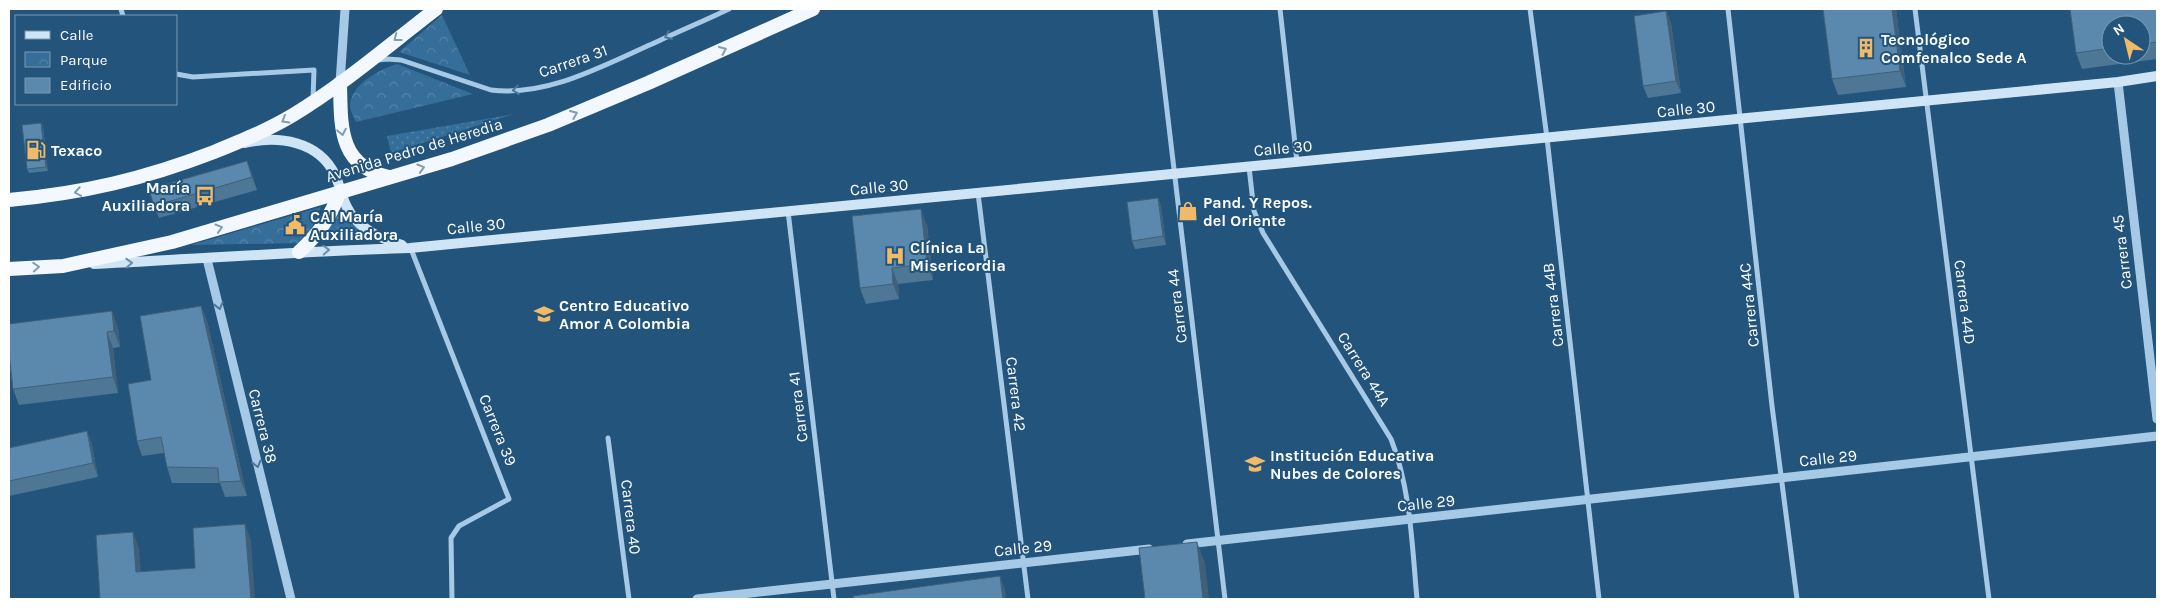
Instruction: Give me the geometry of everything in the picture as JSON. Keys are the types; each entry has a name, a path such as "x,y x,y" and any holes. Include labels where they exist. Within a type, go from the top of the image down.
{"highway":[{"path":"9,200 70,193 131,181 163,172 250,138 313,102 436,9"},
{"name":"Avenida Pedro de Heredia","path":"9,269 63,266 172,242 460,156 548,125 814,9"},
{"path":"340,83 341,129 347,147 364,167 389,177"},
{"path":"299,252 324,225 340,191"}],"main road":[{"name":"Calle 30","path":"63,266 207,259 299,252 410,248 2118,82 2157,76"},
{"name":"Calle 30","path":"208,154 255,141 280,140 312,148 325,160 336,176 340,191 350,212 365,230 379,238 410,248"}],"street":[{"path":"340,83 345,9"},
{"name":"Carrera 31","path":"360,67 379,60 394,58 491,90 524,89 558,83 729,9"},
{"name":"Carrera 44","path":"1155,9 1225,599"},
{"path":"1280,9 1296,162"},
{"name":"Carrera 44B","path":"1530,9 1547,138 1600,599"},
{"name":"Carrera 44C","path":"1728,9 1742,118 1772,406 1797,599"},
{"name":"Carrera 44D","path":"1915,9 1989,599"},
{"path":"178,74 193,77 314,70 313,102"},
{"name":"Carrera 45","path":"2118,82 2157,419"},
{"name":"Carrera 44A","path":"1249,166 1254,211 1263,233 1391,439 1400,463 1409,520 1417,599"},
{"name":"Carrera 42","path":"978,193 1028,599"},
{"name":"Carrera 41","path":"788,211 834,599"},
{"name":"Carrera 39","path":"410,248 509,499 464,522 451,538 452,599"},
{"name":"Carrera 38","path":"207,259 291,599"},
{"name":"Calle 29","path":"1180,545 2157,436"},
{"name":"Carrera 40","path":"608,438 629,599"},
{"name":"Calle 29","path":"698,599 1160,548"}],"green space":[{"path":"442,15 470,75 399,52"},
{"path":"397,64 473,94 356,122 350,107 351,99 355,92 360,85 374,74"},
{"path":"514,114 391,153 387,136"},
{"path":"341,206 366,237 319,239"},
{"path":"321,207 305,243 191,245"}],"building":[{"name":"Tecnológico Comfenalco Sede A","path":"1823,9 1892,9 1900,71 1832,79"},
{"path":"2070,9 2157,9 2157,42 2151,43 2151,15 2101,15 2101,49 2076,53"},
{"path":"1666,11 1676,81 1643,86 1634,16"},
{"name":"Texaco","path":"41,123 46,167 27,169 22,125"},
{"path":"247,161 252,177 154,206 149,189"},
{"path":"1158,198 1163,236 1132,241 1127,202"},
{"name":"Clínica La Misericordia","path":"921,209 927,264 892,268 893,284 860,288 852,216"},
{"path":"201,306 241,481 219,482 218,468 167,467 161,437 137,441 128,384 151,380 140,316"},
{"path":"112,311 114,331 107,332 113,377 13,389 9,353 9,324"},
{"path":"87,431 93,463 9,481 9,448"},
{"path":"245,524 251,599 100,599 96,535 133,532 136,572 195,568 193,528"},
{"path":"1197,542 1203,599 1145,599 1139,548"},
{"path":"1000,576 1003,599 854,599 853,596"}],"place":[{"name":"Tecnológico Comfenalco Sede A","path":"1866,48"},
{"name":"Texaco","path":"36,150"},
{"name":"María Auxiliadora","path":"205,196"},
{"name":"Pand. Y Repos. del Oriente","path":"1188,211"},
{"name":"CAI María Auxiliadora","path":"295,225"},
{"name":"Clínica La Misericordia","path":"895,256"},
{"name":"Centro Educativo Amor A Colombia","path":"544,314"},
{"name":"Institución Educativa Nubes de Colores","path":"1255,464"}]}
